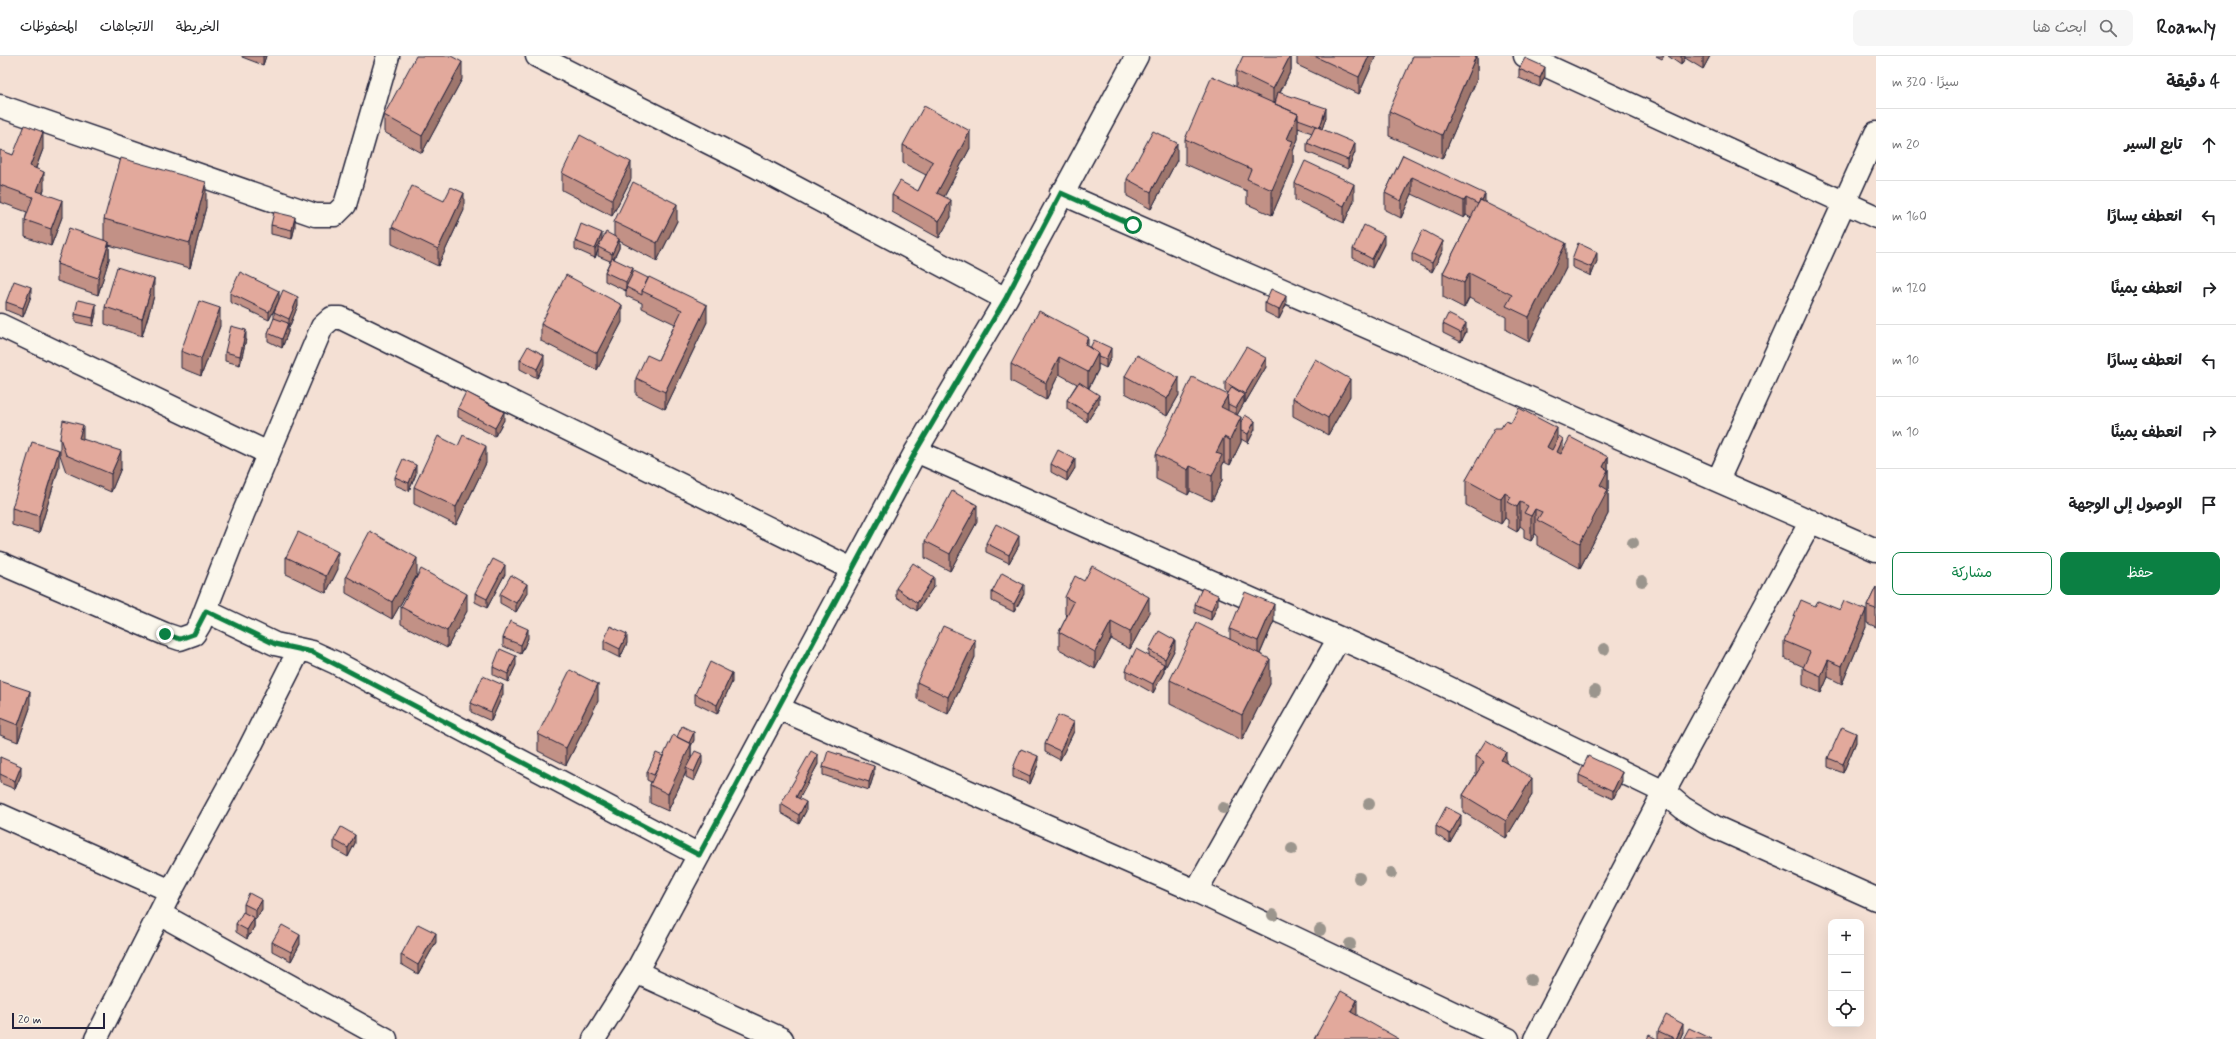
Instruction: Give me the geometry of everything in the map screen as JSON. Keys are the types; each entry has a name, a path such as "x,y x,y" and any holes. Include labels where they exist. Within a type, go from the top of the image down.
{"street":[{"path":"0,106 315,216 335,216 345,205 388,56"},
{"path":"537,56 757,167 1006,298"},
{"path":"594,1039 636,972 916,451 1006,298 1061,193 1137,56"},
{"path":"1525,56 1876,218"},
{"path":"1718,480 1876,133"},
{"path":"1061,193 1876,550"},
{"path":"0,563 180,639 194,634 206,611 268,453 322,327 332,318 341,318 852,569"},
{"path":"0,325 268,453"},
{"path":"916,451 1414,671 1664,792 1682,808 1715,827 1876,899"},
{"path":"1534,1039 1664,792 1811,521"},
{"path":"206,611 275,644 312,652 336,663 699,855"},
{"path":"1196,891 1339,638"},
{"path":"96,1039 171,891 248,751 299,650"},
{"path":"778,708 1196,891 1508,1039"},
{"path":"0,816 171,891"},
{"path":"160,914 386,1039"},
{"path":"636,972 782,1039"}],"building":[{"path":"416,56 451,56 462,62 422,136 384,115"},
{"path":"1243,56 1290,56 1273,89 1236,71"},
{"path":"1314,56 1369,56 1359,77"},
{"path":"1413,56 1476,56 1442,135 1389,111"},
{"path":"1525,58 1545,67 1540,78 1519,69"},
{"path":"1212,76 1298,114 1287,139 1293,141 1272,190 1247,179 1251,169 1185,139"},
{"path":"1278,92 1326,108 1320,127 1298,119 1298,114 1275,104"},
{"path":"924,106 970,131 937,193 951,200 939,221 892,195 900,181 918,191 933,162 903,145"},
{"path":"25,125 43,132 30,166 44,172 37,191 62,200 51,229 25,220 33,197 0,185 0,150 13,155"},
{"path":"1315,126 1355,143 1348,160 1307,143"},
{"path":"1153,131 1177,143 1151,192 1127,179"},
{"path":"580,135 631,162 612,199 562,173"},
{"path":"1403,155 1485,194 1482,200 1480,200 1478,204 1466,198 1464,201 1412,177 1401,201 1385,193"},
{"path":"121,158 206,182 190,243 104,219"},
{"path":"1305,161 1354,184 1344,206 1295,183"},
{"path":"633,182 677,204 657,243 614,222"},
{"path":"412,186 444,201 451,187 464,193 438,249 392,227"},
{"path":"1480,200 1566,243 1529,317 1506,306 1512,295 1469,273 1464,283 1443,273"},
{"path":"274,212 295,217 292,230 271,225"},
{"path":"581,224 602,233 595,249 575,241"},
{"path":"1364,225 1384,235 1372,259 1353,249"},
{"path":"69,228 109,242 98,278 57,264"},
{"path":"1423,230 1443,241 1432,263 1412,253"},
{"path":"606,232 619,239 612,254 598,247"},
{"path":"1578,243 1597,252 1591,267 1572,259"},
{"path":"612,258 633,268 626,282 605,272"},
{"path":"117,267 154,279 142,319 105,307"},
{"path":"634,271 648,278 642,291 642,295 626,287"},
{"path":"240,272 279,291 269,312 230,293"},
{"path":"566,275 622,305 597,353 541,324"},
{"path":"649,277 707,305 665,392 636,378 647,355 658,360 682,310 642,291"},
{"path":"14,281 31,287 23,308 6,302"},
{"path":"1271,289 1286,296 1279,310 1265,303"},
{"path":"283,290 298,297 289,319 274,312"},
{"path":"78,300 96,304 93,318 75,314"},
{"path":"199,301 220,308 201,359 181,351"},
{"path":"1039,311 1088,337 1085,345 1098,353 1088,372 1059,357 1046,383 1011,364"},
{"path":"1448,314 1466,323 1461,333 1443,324"},
{"path":"274,318 288,323 282,339 268,333"},
{"path":"231,326 246,330 240,356 225,352"},
{"path":"1094,340 1111,348 1106,359 1098,356 1098,353 1090,348"},
{"path":"528,346 544,355 537,369 520,360"},
{"path":"1246,347 1266,358 1245,394 1225,382"},
{"path":"1137,355 1179,378 1167,399 1125,376"},
{"path":"1315,359 1350,379 1328,418 1293,398"},
{"path":"1192,377 1228,395 1221,407 1241,417 1230,440 1224,437 1216,453 1222,455 1212,476 1190,466 1188,470 1156,454"},
{"path":"1079,382 1099,395 1087,413 1067,400"},
{"path":"1232,387 1244,395 1236,408 1228,404 1227,395"},
{"path":"466,392 504,412 495,428 458,408"},
{"path":"1519,408 1557,428 1547,447 1552,450 1559,436 1563,439 1557,452 1561,454 1570,437 1608,457 1603,467 1608,470 1600,485 1608,490 1580,543 1537,520 1542,512 1535,509 1531,516 1524,513 1528,506 1520,502 1517,507 1508,502 1511,497 1505,493 1501,499 1466,480 1495,428 1501,428 1505,421 1511,423"},
{"path":"1245,415 1255,421 1248,434 1241,431 1241,422"},
{"path":"63,420 83,425 79,438 121,451 111,474 66,455 60,438"},
{"path":"463,435 486,446 456,507 414,487 438,436 458,446"},
{"path":"32,442 59,450 39,516 12,508"},
{"path":"1058,450 1075,459 1067,473 1051,464"},
{"path":"403,459 416,465 409,483 395,477"},
{"path":"952,491 977,505 950,554 925,541"},
{"path":"996,524 1019,536 1009,555 986,543"},
{"path":"370,531 417,558 392,602 346,576"},
{"path":"298,532 338,552 326,576 286,557"},
{"path":"493,559 505,565 487,599 475,593"},
{"path":"913,563 934,577 917,603 896,588"},
{"path":"1092,566 1149,597 1130,632 1111,622 1095,652 1059,632 1074,602 1065,597 1075,576 1084,581"},
{"path":"421,569 467,594 447,631 401,607"},
{"path":"1002,573 1024,585 1014,604 992,592"},
{"path":"511,575 527,584 516,603 500,594"},
{"path":"1876,587 1876,609 1867,606"},
{"path":"1202,588 1218,595 1211,611 1195,604"},
{"path":"1245,592 1274,604 1258,641 1230,629"},
{"path":"1801,600 1815,606 1818,601 1840,610 1844,601 1866,610 1842,666 1828,660 1821,676 1803,668 1810,652 1784,641"},
{"path":"510,621 528,629 521,645 503,638"},
{"path":"1197,623 1270,659 1242,715 1170,680"},
{"path":"610,626 627,634 620,649 604,641"},
{"path":"943,626 975,640 948,697 917,682"},
{"path":"1159,631 1175,640 1165,659 1149,650"},
{"path":"500,649 516,656 508,674 493,667"},
{"path":"1136,649 1164,664 1153,684 1126,670"},
{"path":"710,662 732,673 717,705 695,694"},
{"path":"570,670 598,684 566,748 538,734"},
{"path":"483,676 503,685 491,712 471,703"},
{"path":"0,681 30,691 18,725 0,718"},
{"path":"1058,715 1074,722 1060,751 1045,744"},
{"path":"682,726 694,732 689,743 677,737"},
{"path":"1842,727 1856,733 1843,764 1828,758"},
{"path":"673,735 691,744 668,794 650,785"},
{"path":"1486,740 1506,752 1501,760 1532,778 1506,821 1463,795 1484,762 1476,756"},
{"path":"1021,749 1038,756 1030,776 1013,768"},
{"path":"695,751 702,754 694,772 686,768"},
{"path":"811,751 818,755 796,797 806,802 799,815 781,804"},
{"path":"828,751 874,766 869,782 823,767"},
{"path":"656,753 663,756 654,775 647,772"},
{"path":"1588,756 1622,772 1613,791 1579,775"},
{"path":"0,757 21,766 15,781 0,774"},
{"path":"1446,807 1461,815 1450,834 1436,826"},
{"path":"341,827 355,835 348,848 334,840"},
{"path":"249,893 262,900 256,910 244,904"},
{"path":"243,912 254,918 247,930 236,924"},
{"path":"418,924 436,933 418,965 401,955"},
{"path":"282,925 300,935 291,952 272,942"},
{"path":"1341,991 1357,1000 1351,1012 1399,1039 1314,1039"},
{"path":"1666,1015 1683,1024 1676,1039 1658,1031"},
{"path":"1689,1028 1712,1039 1683,1039"},
{"path":"1649,1035 1657,1039 1647,1039"}],"route":[{"path":"165,634 180,639 194,634 206,611 275,644 312,652 336,663 699,855 916,451 1006,298 1061,193 1133,225"}]}
